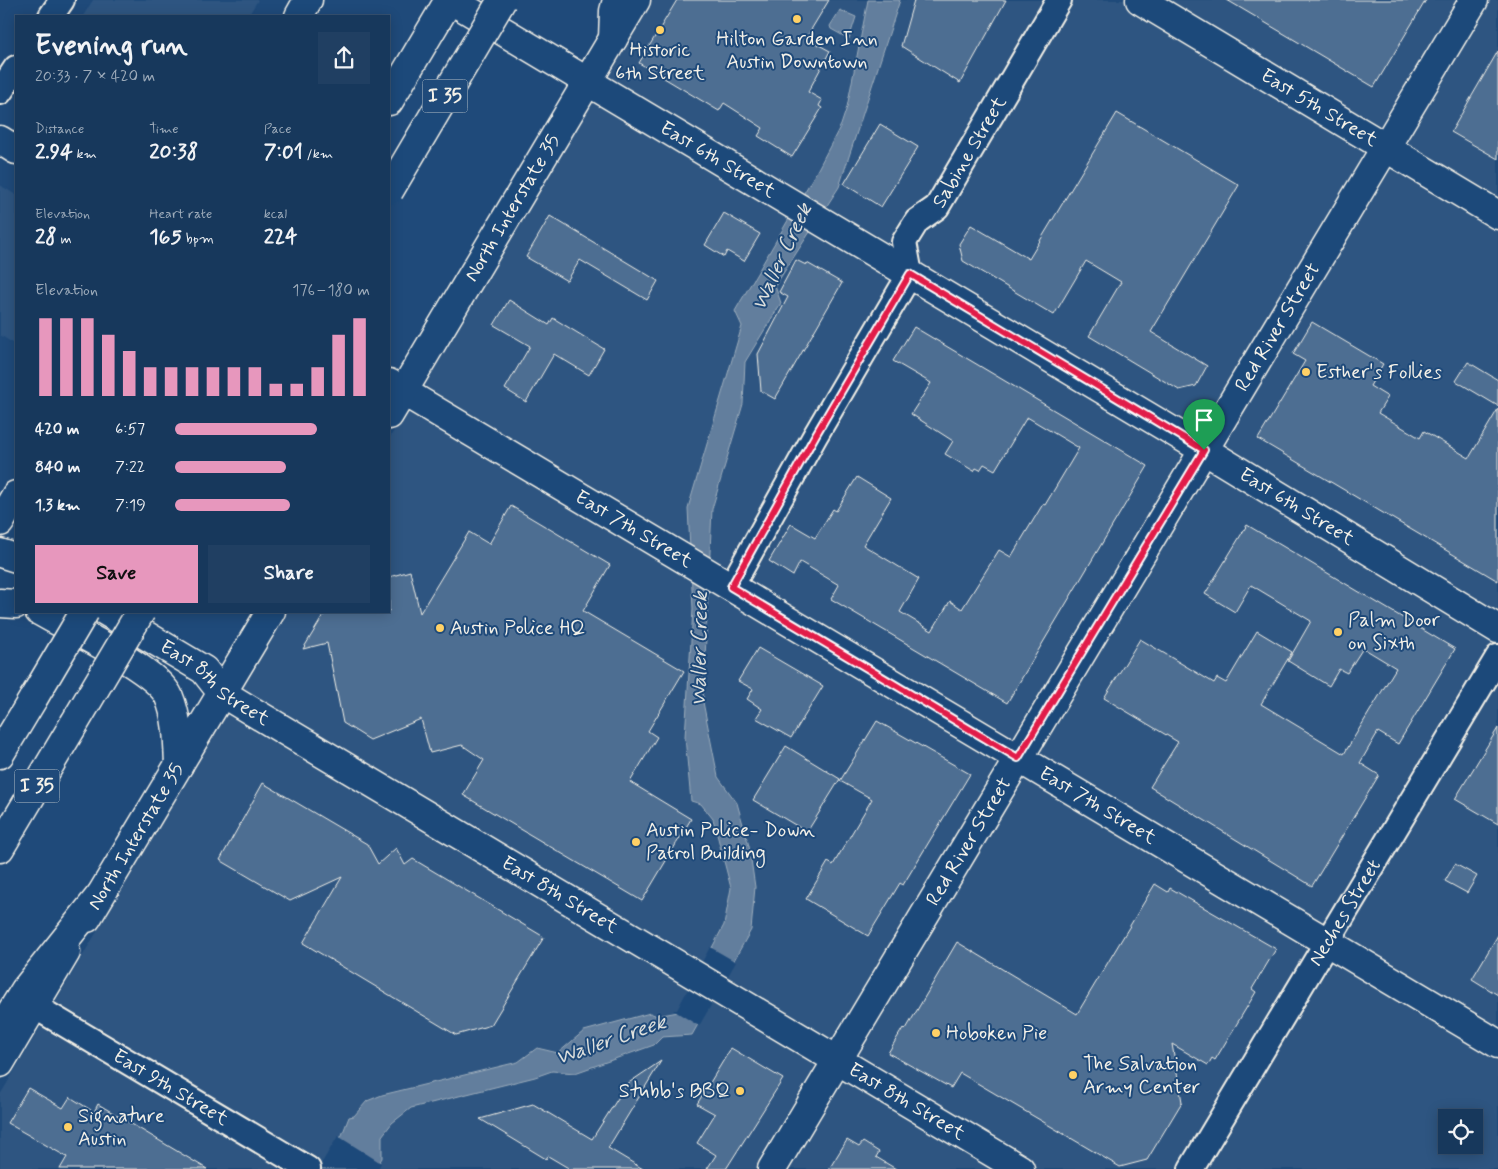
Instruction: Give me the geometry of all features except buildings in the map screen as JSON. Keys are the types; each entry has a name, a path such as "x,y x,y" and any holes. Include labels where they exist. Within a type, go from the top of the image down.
{"main road":[{"path":"300,15 308,0"},
{"name":"East 6th Street","path":"450,0 1204,450 1498,629"},
{"name":"I 35","path":"390,99 450,0"},
{"name":"I 35","path":"390,189 502,0"},
{"path":"613,39 614,11 617,0"},
{"name":"North Interstate 35","path":"390,411 396,387 589,82 636,0"},
{"name":"East 5th Street","path":"1140,0 1498,215"},
{"name":"Red River Street","path":"772,1169 1474,0"},
{"path":"0,140 15,149"},
{"name":"East 7th Street","path":"396,387 1498,1044"},
{"path":"0,522 15,497"},
{"path":"0,553 15,558"},
{"path":"0,603 15,604"},
{"path":"42,613 149,674 156,681 168,695 177,720 179,765"},
{"name":"I 35","path":"0,754 84,613"},
{"name":"East 8th Street","path":"108,613 204,670 222,693 1020,1169"},
{"name":"I 35","path":"0,848 140,613"},
{"name":"North Interstate 35","path":"0,1063 270,613"},
{"path":"0,1030 25,990 99,897"}],"street":[{"path":"52,15 62,0"},
{"name":"Sabine Street","path":"910,274 904,242 918,220 937,207 1059,0"},
{"path":"0,92 15,70"},
{"path":"731,587 815,436 910,274"},
{"name":"Neches Street","path":"1191,1169 1498,657"},
{"name":"East 9th Street","path":"34,1006 308,1169"}],"shaded area":[{"path":"93,0 258,0 249,15 84,15"},
{"path":"646,0 1498,0 1498,1169 0,1169 0,1095 286,613 390,613 390,437 608,69"},
{"path":"0,185 15,194 15,344 0,335"}],"water":[{"name":"Waller Creek","path":"868,0 900,0 839,187 775,286 781,303 745,362 743,404 712,509 703,702 718,777 737,803 749,846 755,887 751,930 692,1035 662,1037 654,1045 575,1073 552,1071 411,1108 392,1123 382,1136 382,1158 375,1169 321,1169 342,1135 349,1117 354,1116 367,1101 382,1095 518,1062 537,1048 558,1053 584,1031 650,1013 657,1016 678,1012 724,925 731,888 713,819 701,804 691,801 685,737 693,609 688,508 742,326 735,311 818,169 841,125 847,107"},
{"path":"840,10 856,17 849,39 831,29 830,26"}],"pier":[{"path":"710,947 736,962 699,1026 673,1010 677,1010"},
{"path":"338,1136 381,1163 378,1169 318,1169"}],"place":[{"name":"Hilton Garden Inn Austin Downtown","path":"797,19"},
{"name":"Historic 6th Street","path":"660,30"},
{"name":"Esther's Follies","path":"1306,372"},
{"name":"Austin Police HQ","path":"440,628"},
{"name":"Palm Door on Sixth","path":"1338,632"},
{"name":"Austin Police- Down Patrol Building","path":"636,842"},
{"name":"Hoboken Pie","path":"936,1033"},
{"name":"The Salvation Army Center","path":"1073,1075"},
{"name":"Stubb's BBQ","path":"740,1091"},
{"name":"Signature Austin","path":"68,1127"}],"route":[{"path":"910,274 1204,450 1018,758 731,587 815,436 910,274"}]}
